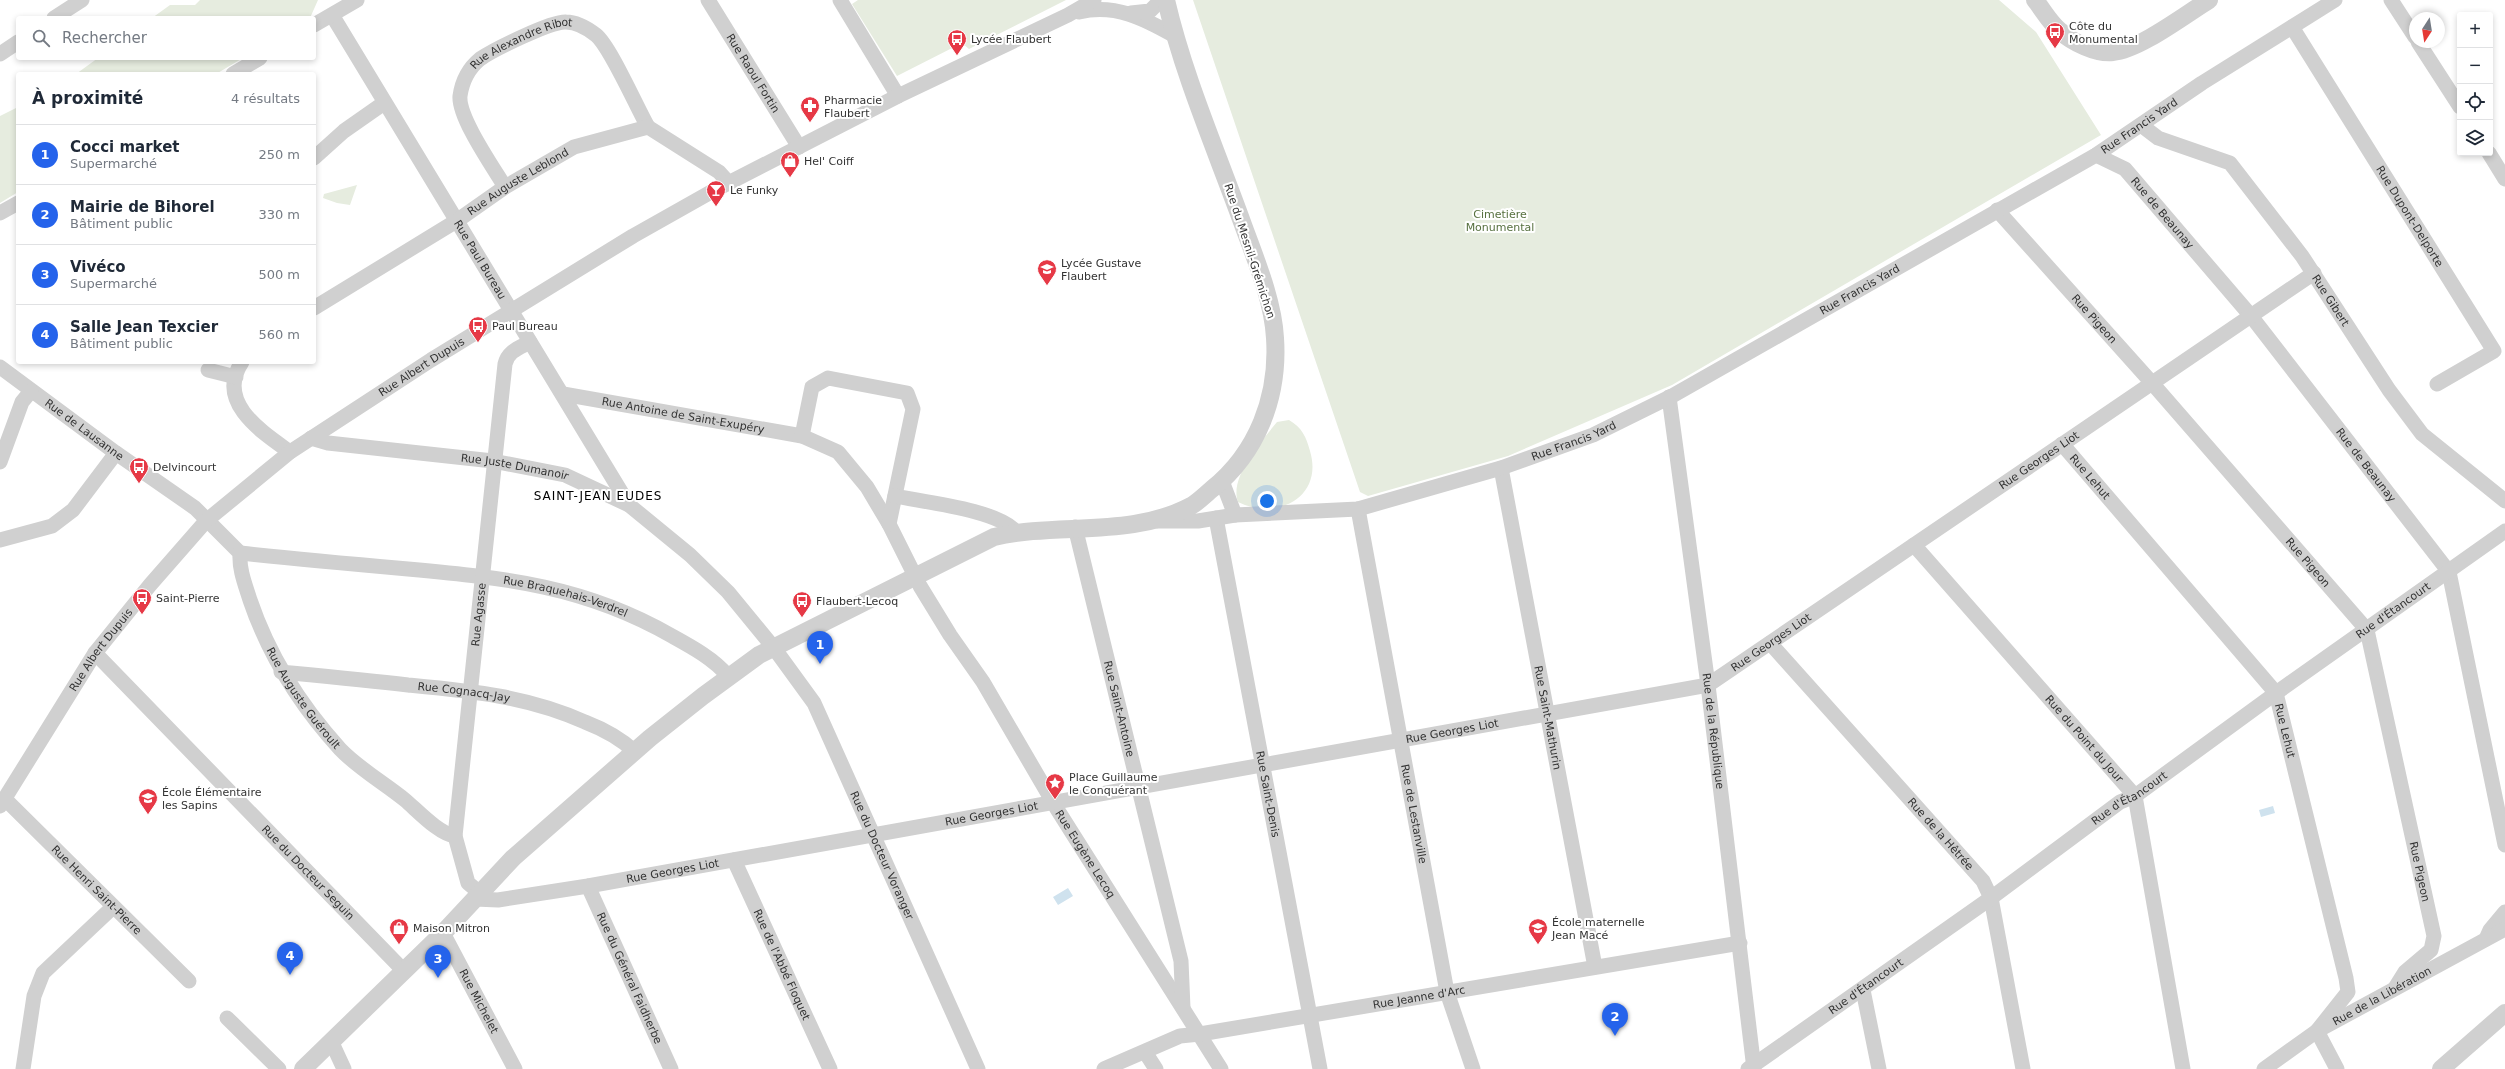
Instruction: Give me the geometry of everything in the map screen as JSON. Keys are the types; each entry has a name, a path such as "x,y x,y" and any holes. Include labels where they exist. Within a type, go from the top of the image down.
{"street":[{"path":"57,16 82,0"},
{"path":"316,24 357,0"},
{"name":"Rue Raoul Fortin","path":"708,0 799,147"},
{"path":"840,0 898,96"},
{"name":"Rue Albert Dupuis","path":"2,802 95,653 150,585 206,521 290,452 511,311 632,236 728,182 898,96 1068,15 1094,0"},
{"name":"Rue Albert Dupuis","path":"1068,15 1105,9 1130,13 1150,11 1161,0"},
{"name":"Rue du Mesnil-Grémichon","path":"303,1069 332,1043 443,933 513,858 634,751 728,676 759,655 994,536 1016,532 1119,525 1152,521 1194,503 1235,470 1246,454 1262,424 1272,387 1275,338 1271,310 1248,239 1175,36 1166,0"},
{"path":"2034,0 2059,30 2088,48 2112,52 2138,44 2209,0"},
{"name":"Rue Francis Yard","path":"1152,521 1169,522 1212,519 1235,515 1355,510 1501,468 1593,435 1669,397 2096,155 2202,83 2335,0"},
{"path":"2392,0 2409,27"},
{"name":"Rue Albert Dupuis","path":"1130,13 1175,36"},
{"name":"Rue Paul Bureau","path":"332,15 384,103 458,220 511,311 563,394 629,505"},
{"name":"Rue Alexandre Ribot","path":"505,187 461,111 460,96 464,79 480,60 549,24 565,22 582,25 597,36 608,50 648,127"},
{"name":"Rue Dupont-Delporte","path":"2292,27 2494,351 2437,384"},
{"path":"0,54 16,43"},
{"path":"2422,48 2457,102"},
{"path":"236,72 257,60"},
{"path":"316,156 344,131 384,103"},
{"name":"Rue Gibert","path":"2141,125 2158,138 2230,163 2314,273 2376,371 2422,434 2505,501"},
{"path":"648,127 719,172 728,182"},
{"name":"Rue Auguste Leblond","path":"316,307 458,220 505,187 574,147 648,127"},
{"name":"Rue de Beaunay","path":"2096,155 2125,169 2250,316 2448,572 2505,845"},
{"path":"2491,156 2505,179"},
{"path":"0,213 16,203"},
{"name":"Rue Pigeon","path":"1997,210 2152,382 2366,630 2434,936 2431,950 2405,972 2394,988"},
{"name":"Rue Georges Liot","path":"478,896 498,900 588,886 1708,685 2314,273"},
{"name":"Rue Agasse","path":"478,896 468,882 455,836 493,461 507,356 530,342"},
{"path":"241,364 236,377 235,387 240,410 257,429 290,452"},
{"name":"Rue de Lausanne","path":"0,367 31,392 195,508 206,521"},
{"path":"208,370 236,377"},
{"path":"802,436 812,386 828,378 907,393 913,409 889,524"},
{"path":"0,462 22,402 31,392"},
{"name":"Rue Antoine de Saint-Exupéry","path":"563,394 802,436 838,452 867,487 889,524 916,575"},
{"name":"Rue de la République","path":"1669,397 1708,685 1740,943 1752,1068"},
{"name":"Rue Juste Dumanoir","path":"311,438 328,443 493,461 565,475 629,505 690,555 728,592 774,648"},
{"name":"Rue Lehut","path":"2062,444 2276,693 2346,978 2348,992 2317,1031"},
{"path":"0,540 52,526 73,510 116,453"},
{"name":"Rue Saint-Mathurin","path":"1501,468 1596,967"},
{"path":"1222,481 1235,515"},
{"path":"895,496 985,514 1009,523 1016,532"},
{"path":"1194,503 1212,519"},
{"name":"Rue de Lestanville","path":"1355,510 1402,741 1447,992 1473,1069"},
{"name":"Rue Saint-Denis","path":"1212,519 1262,766 1320,1069"},
{"path":"206,521 240,553"},
{"name":"Rue Saint-Antoine","path":"1076,527 1181,961 1184,1009"},
{"name":"Rue d'Étancourt","path":"1752,1068 1991,898 2120,802 2134,796 2276,693 2505,531"},
{"name":"Rue du Point du Jour","path":"1914,545 2134,796"},
{"name":"Rue Braquehais-Verdrel","path":"240,553 481,576 533,583 575,593 615,607 649,622 685,643 718,665 728,676"},
{"name":"Rue Auguste Guéroult","path":"240,553 239,567 258,624 281,672 304,706 341,750 425,816 445,834 455,836"},
{"name":"Rue Eugène Lecoq","path":"916,575 920,586 950,635 983,682 1054,803 1221,1069"},
{"name":"Rue de la Hêtrée","path":"1770,642 1982,882 1991,898 2023,1069"},
{"name":"Rue du Docteur Voranger","path":"774,648 814,703 978,1069"},
{"name":"Rue du Docteur Seguin","path":"95,653 404,971"},
{"name":"Rue Cognacq-Jay","path":"281,672 470,691 521,699 564,712 599,728 625,743 634,751"},
{"path":"2134,796 2183,1069"},
{"name":"Rue Henri Saint-Pierre","path":"2,802 189,981"},
{"name":"Rue de l'Abbé Floquet","path":"734,860 830,1069"},
{"name":"Rue du Général Faidherbe","path":"588,886 671,1069"},
{"path":"23,1069 34,996 42,973 113,907"},
{"path":"2485,942 2490,930 2505,912"},
{"name":"Rue de la Libération","path":"2264,1069 2317,1031 2351,1014 2394,988 2485,942 2505,929"},
{"name":"Rue Michelet","path":"443,933 515,1069"},
{"name":"Rue Jeanne d'Arc","path":"1104,1069 1180,1036 1200,1034 1740,943"},
{"path":"1161,973 1181,961"},
{"path":"1863,990 1879,1069"},
{"path":"2441,1069 2505,1013"},
{"path":"227,1018 279,1069"},
{"path":"2317,1031 2337,1069"},
{"path":"332,1043 344,1069"},
{"path":"1145,1052 1156,1069"}],"green space":[{"path":"200,0 318,0 311,16 155,16 170,5 195,5"},
{"path":"858,0 1066,0 969,49 962,43 897,76 852,4"},
{"name":"Cimetière Monumental","path":"1193,0 1999,0 2036,32 2101,135 1672,385 1508,456 1368,496 1360,492"},
{"path":"95,60 240,60 219,72 79,72"},
{"path":"16,108 16,193 0,203 0,116"},
{"path":"357,185 350,205 337,203 323,198 324,194"},
{"path":"1289,420 1303,433 1310,451 1312,467 1310,481 1303,493 1294,501 1281,507 1267,509 1253,507 1238,502 1236,492 1238,482 1248,460 1277,422"}],"water":[{"path":"2273,806 2275,813 2261,817 2259,810"},
{"path":"1068,888 1073,896 1058,905 1053,897"}],"place":[{"name":"Côte du Monumental","path":"2055,49"},
{"name":"Lycée Flaubert","path":"957,56"},
{"name":"Pharmacie Flaubert","path":"810,123"},
{"name":"Hel' Coiff","path":"790,178"},
{"name":"Le Funky","path":"716,207"},
{"name":"Lycée Gustave Flaubert","path":"1047,286"},
{"name":"Paul Bureau","path":"478,343"},
{"name":"Delvincourt","path":"139,484"},
{"name":"Saint-Pierre","path":"142,615"},
{"name":"Flaubert-Lecoq","path":"802,618"},
{"name":"Cocci market","path":"820,664"},
{"name":"Place Guillaume le Conquérant","path":"1055,800"},
{"name":"École Élémentaire les Sapins","path":"148,815"},
{"name":"Maison Mitron","path":"399,945"},
{"name":"École maternelle Jean Macé","path":"1538,945"},
{"name":"Salle Jean Texcier","path":"290,975"},
{"name":"Vivéco","path":"438,978"},
{"name":"Mairie de Bihorel","path":"1615,1036"}],"district":[{"name":"SAINT-JEAN EUDES","path":"598,496"}]}
